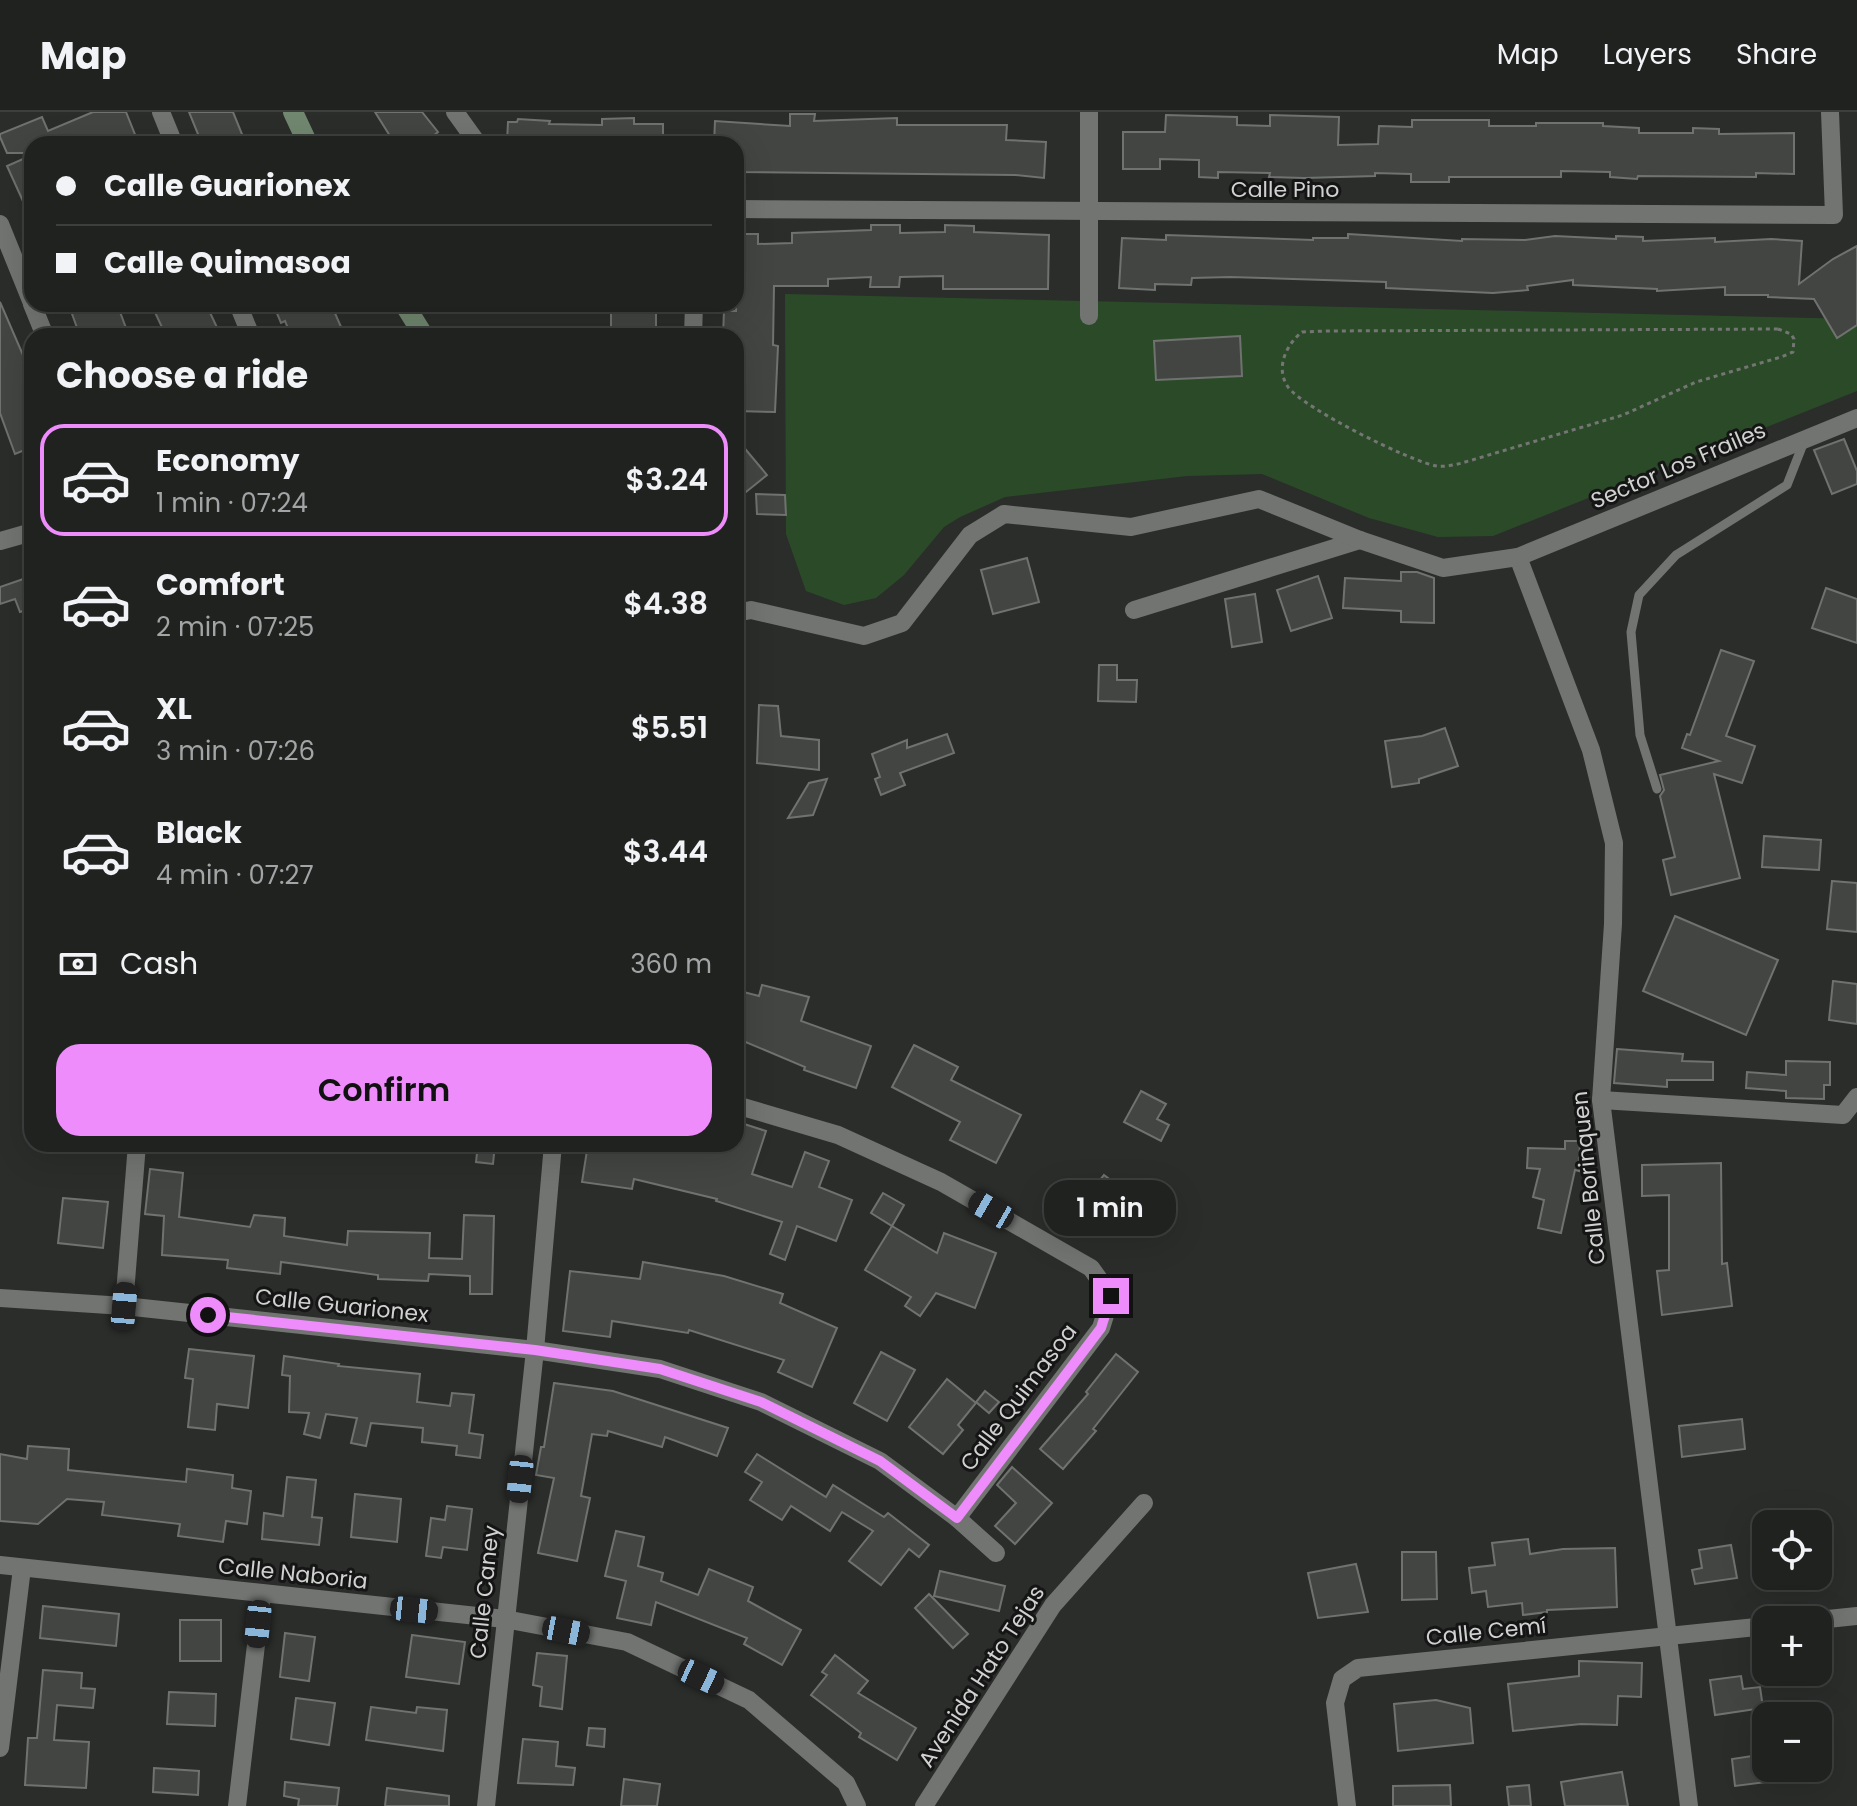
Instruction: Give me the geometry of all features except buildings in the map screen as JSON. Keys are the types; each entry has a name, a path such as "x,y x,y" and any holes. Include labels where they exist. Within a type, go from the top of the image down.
{"street":[{"path":"161,112 171,136"},
{"path":"293,112 304,136"},
{"path":"455,112 472,136"},
{"path":"1089,112 1089,316"},
{"name":"Calle Pino","path":"744,209 1834,215 1830,112"},
{"path":"0,224 24,284"},
{"name":"Sector Los Frailes","path":"1360,540 1443,568 1518,557 1857,418"},
{"path":"744,611 751,610 864,636 902,623 970,535 1004,514 1131,527 1259,499 1360,540"},
{"path":"0,541 24,534"},
{"path":"1134,610 1360,540"},
{"name":"Calle Borinquen","path":"1518,557 1591,750 1614,843 1613,924 1601,1100 1689,1806"},
{"path":"1601,1100 1843,1115 1857,1097"},
{"name":"Calle Quimasoa","path":"744,1107 838,1135 941,1182 1091,1268 1111,1296 1101,1328 957,1518"},
{"path":"124,1306 136,1152"},
{"name":"Calle Caney","path":"486,1806 535,1350 552,1152"},
{"name":"Calle Guarionex","path":"0,1298 124,1306 535,1350 660,1369 761,1402 880,1461 957,1518 996,1553"},
{"name":"Avenida Hato Tejas","path":"924,1806 1053,1605 1144,1503"},
{"name":"Calle Naboria","path":"0,1565 505,1619 627,1642 749,1700 846,1783 857,1806"},
{"path":"0,1748 22,1568"},
{"path":"237,1806 262,1594"},
{"path":"1832,1619 1857,1616"},
{"name":"Calle Cemí","path":"1347,1806 1335,1703 1342,1679 1358,1668 1752,1628"}],"lane":[{"path":"1657,789 1640,735 1631,632 1639,595 1676,555 1787,485 1806,438"}],"path":[{"path":"1778,329 1791,334 1794,339 1793,352 1696,382 1623,415 1440,467 1412,459 1305,403 1287,386 1283,364 1286,349 1302,332 1778,329"}],"green space":[{"path":"785,294 1857,319 1857,391 1493,536 1438,537 1369,518 1262,474 1187,476 1005,497 944,527 904,575 876,598 844,605 806,591 786,534"}],"route":[{"path":"208,1315 535,1350 660,1369 761,1402 880,1461 957,1518 1101,1328 1111,1296"}]}
